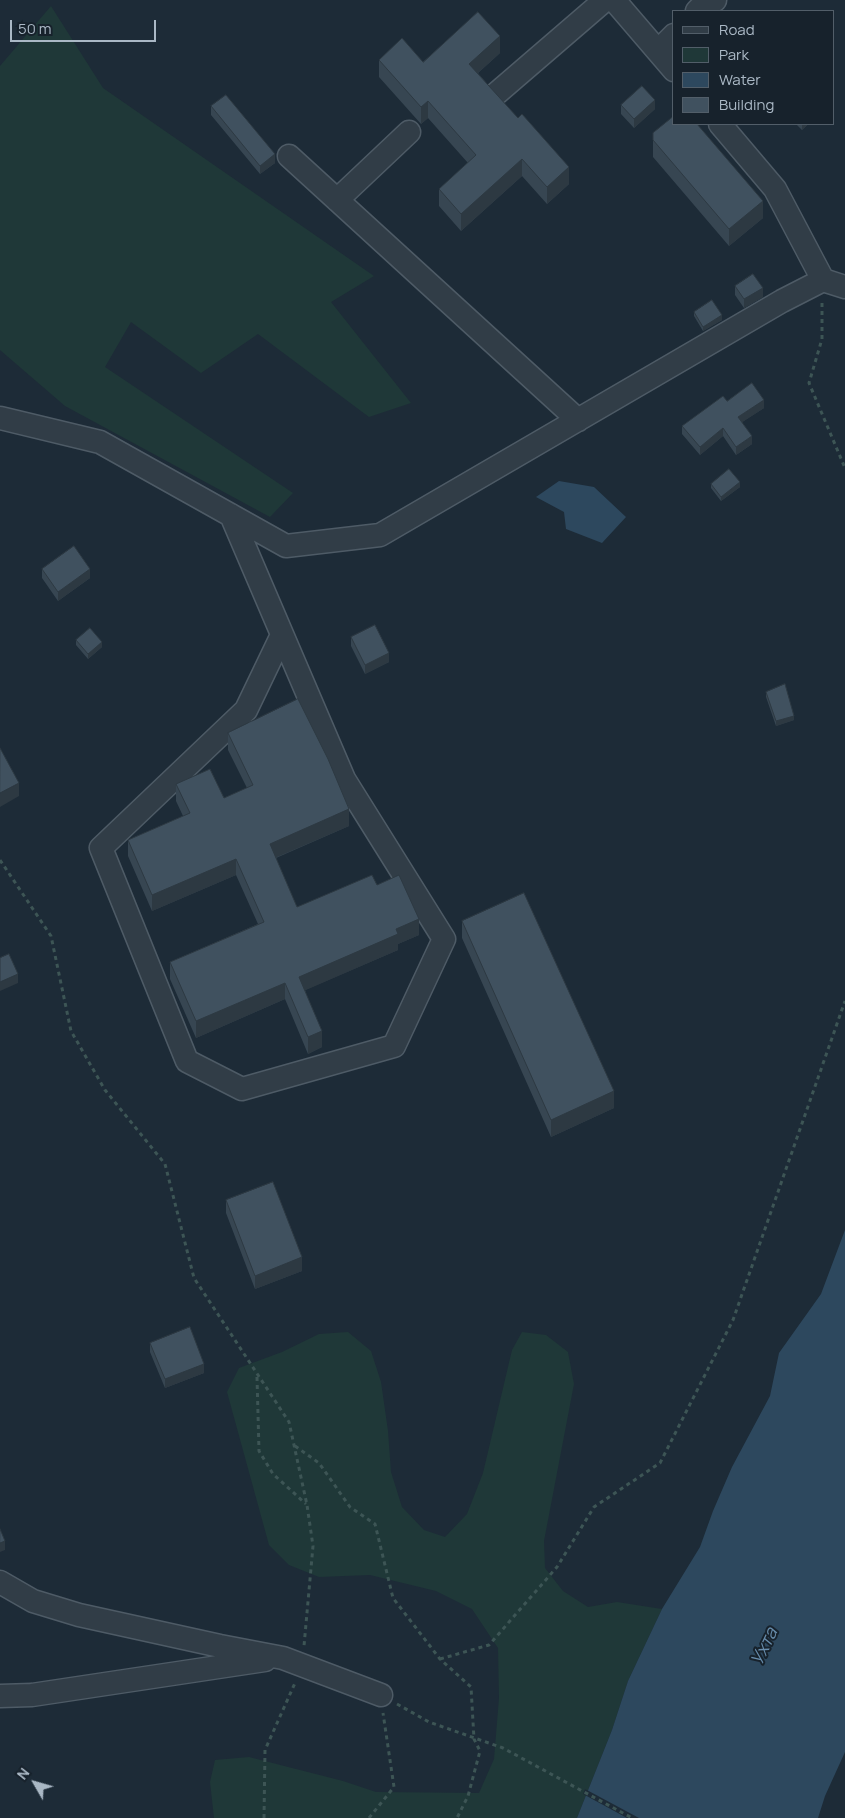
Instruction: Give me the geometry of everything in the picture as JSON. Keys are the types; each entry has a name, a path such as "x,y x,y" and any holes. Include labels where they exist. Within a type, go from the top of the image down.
{"street":[{"path":"497,93 605,0"},
{"path":"614,0 672,68"},
{"path":"698,10 706,2 715,0"},
{"path":"658,51 672,37"},
{"path":"721,125 775,188 823,280"},
{"path":"338,200 408,132"},
{"path":"289,156 578,420"},
{"path":"0,418 100,442 286,546 380,536 782,301 823,280 845,287"},
{"path":"231,515 344,779 444,939 394,1046 242,1089 187,1061 102,848 246,710 282,635"},
{"path":"0,1582 34,1601 79,1615 293,1661 381,1695"},
{"path":"0,1696 32,1695 293,1661"}],"path":[{"path":"823,280 822,339 809,383 845,468"},
{"path":"0,860 51,936 71,1031 105,1090 165,1164 194,1278 257,1377 289,1422 307,1505 312,1546 293,1661 265,1750 264,1818"},
{"path":"440,1659 489,1645 557,1567 594,1507 660,1463 733,1320 845,1001"},
{"path":"257,1377 259,1451 272,1474 307,1505"},
{"path":"295,1446 319,1463 350,1507 376,1524 393,1598 440,1659 471,1687 474,1739 480,1751 468,1796 456,1818"},
{"path":"381,1695 429,1722 503,1748 632,1818"},
{"path":"369,1818 394,1787 381,1695"}],"green space":[{"path":"51,6 103,88 374,276 331,302 411,403 369,417 258,334 201,373 131,322 105,367 293,493 270,517 65,406 0,350 0,66"},
{"path":"348,1332 371,1351 381,1382 388,1431 391,1472 402,1507 424,1530 445,1537 467,1514 483,1473 512,1350 522,1332 546,1335 568,1352 574,1384 544,1541 545,1568 563,1591 588,1607 617,1602 662,1609 628,1681 612,1730 577,1818 214,1818 210,1782 215,1760 249,1757 343,1781 376,1792 479,1793 494,1759 499,1698 498,1648 472,1609 436,1591 370,1575 319,1577 289,1565 269,1545 227,1392 239,1368 282,1352 319,1334"}],"water":[{"path":"559,481 594,487 626,517 602,543 566,529 564,512 536,497"},
{"name":"Ухта","path":"845,1230 845,1752 825,1796 818,1818 577,1818 612,1730 628,1681 662,1609 700,1547 732,1467 770,1396 779,1353 821,1294"}],"pier":[{"path":"585,1789 639,1818 627,1818 583,1794"}],"building":[{"path":"478,12 500,36 469,64 518,118 522,114 569,167 547,187 522,159 461,214 439,189 476,155 428,101 421,107 379,60 402,38 423,62"},
{"path":"642,86 655,100 634,119 621,105"},
{"path":"226,95 275,154 260,166 211,106"},
{"path":"672,118 672,125 698,125 763,201 729,229 653,140 653,133"},
{"path":"753,274 763,288 744,299 735,286"},
{"path":"712,300 722,315 703,327 694,312"},
{"path":"752,383 764,400 738,417 752,436 736,447 723,428 700,447 682,426 723,396 727,401"},
{"path":"729,469 740,482 721,497 711,484"},
{"path":"74,546 90,569 58,592 42,569"},
{"path":"375,625 389,653 365,665 351,637"},
{"path":"90,628 102,642 88,654 76,640"},
{"path":"785,684 794,716 776,721 766,692"},
{"path":"298,699 328,759 349,809 270,844 297,907 372,875 377,885 399,875 419,919 396,929 398,934 299,977 322,1031 308,1037 285,983 196,1021 170,962 264,922 236,859 152,895 128,840 190,813 176,784 210,769 224,798 253,785 228,733"},
{"path":"0,748 19,783 0,793"},
{"path":"524,893 614,1091 551,1120 462,921"},
{"path":"9,954 18,974 0,982 0,958"},
{"path":"273,1182 302,1257 255,1276 226,1200"},
{"path":"190,1327 204,1364 165,1379 150,1343"},
{"path":"0,1529 5,1541 0,1543"}]}
